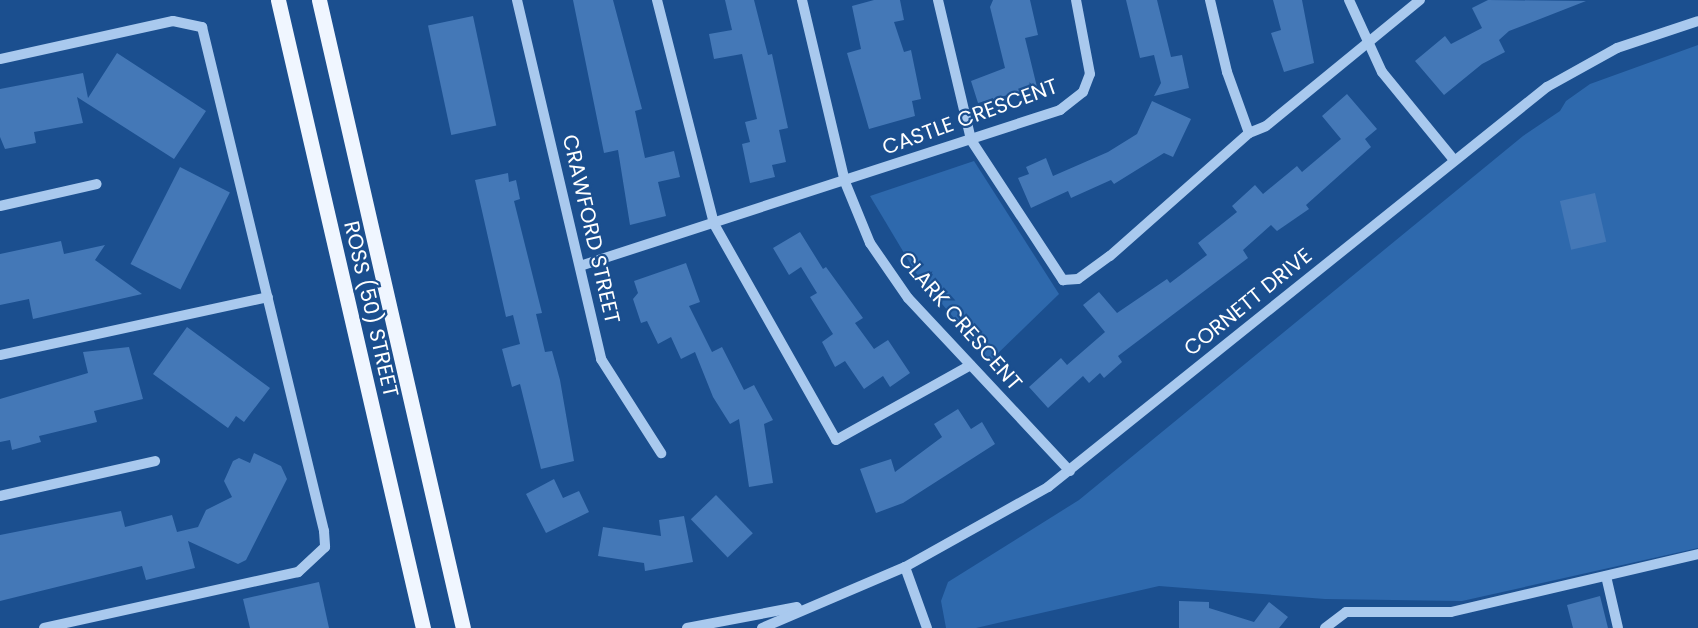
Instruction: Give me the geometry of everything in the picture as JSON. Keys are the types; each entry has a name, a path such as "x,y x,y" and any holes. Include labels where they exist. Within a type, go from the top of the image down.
{"main road":[{"name":"ROSS (50) STREET","path":"278,0 423,628"},
{"name":"ROSS (50) STREET","path":"319,0 463,628"}],"street":[{"name":"CRAWFORD STREET","path":"517,0 601,359 661,453"},
{"path":"657,0 714,224 836,440 971,365"},
{"name":"CLARK CRESCENT","path":"802,0 845,182 857,218 884,267 1070,471"},
{"path":"938,0 971,140 1063,280 1078,279 1110,256 1249,133 1266,126 1420,0"},
{"name":"CASTLE CRESCENT","path":"845,182 1060,110 1083,92 1090,63 1076,0"},
{"path":"1210,0 1227,72 1249,133"},
{"path":"1349,0 1366,42 1388,79 1454,160"},
{"path":"0,59 172,21 202,27 268,297 325,547 298,572 44,628"},
{"name":"CORNETT DRIVE","path":"762,628 905,567 985,526 1070,471 1454,160 1571,71 1617,48 1698,21"},
{"path":"580,266 845,182"},
{"path":"0,206 97,184"},
{"path":"0,355 268,297"},
{"path":"0,496 155,461"},
{"path":"1325,628 1346,612 1451,612 1698,554"},
{"path":"905,567 927,628"},
{"path":"1606,576 1618,628"},
{"name":"CORNETT DRIVE","path":"687,628 815,604"}],"shaded area":[{"path":"1698,45 1698,548 1462,601 1325,599 1159,586 976,628 946,628 941,601 948,582 1079,500 1523,136 1560,111 1566,101 1590,84"},
{"path":"974,161 1059,294 990,361 916,273 870,196"}],"building":[{"path":"573,0 613,0 642,109 635,111 645,158 674,151 680,177 658,182 666,216 630,225 618,150 604,153"},
{"path":"725,0 754,0 768,55 772,54 788,128 779,130 786,162 772,165 775,177 750,183 742,144 750,142 745,122 757,119 742,54 714,59 709,34 732,30"},
{"path":"874,0 900,0 904,20 894,22 904,52 911,50 921,99 912,101 915,116 869,129 847,53 861,49 852,6"},
{"path":"993,0 1030,0 1038,35 1025,38 1037,87 978,103 971,81 1005,68 990,7"},
{"path":"1126,0 1157,0 1171,57 1182,55 1189,88 1154,96 1161,83 1154,55 1140,58"},
{"path":"1273,0 1302,0 1314,63 1284,72 1271,33 1281,30"},
{"path":"1488,0 1586,1 1509,31 1499,40 1505,52 1482,64 1444,95 1415,61 1445,36 1451,44 1482,28 1472,8"},
{"path":"473,16 496,126 451,135 428,26"},
{"path":"117,53 206,111 174,159 77,97 83,123 34,132 36,143 5,149 0,137 0,89 83,73 88,98"},
{"path":"1347,94 1377,129 1365,139 1371,147 1306,205 1309,209 1277,231 1271,225 1243,250 1248,258 1118,356 1122,362 1104,378 1100,373 1089,383 1083,376 1048,408 1029,387 1061,358 1067,365 1105,332 1083,305 1099,292 1117,313 1167,279 1170,283 1207,255 1198,243 1237,212 1232,206 1255,185 1263,194 1297,166 1302,172 1341,139 1322,116"},
{"path":"1152,101 1191,119 1173,157 1164,153 1114,184 1111,180 1071,198 1068,191 1031,208 1018,178 1029,174 1026,167 1046,158 1053,176 1108,152 1137,134"},
{"path":"180,167 230,192 180,290 131,264"},
{"path":"508,173 509,182 516,180 520,199 514,201 542,313 536,314 545,352 552,351 560,380 574,461 541,469 520,384 512,387 502,349 520,344 513,315 506,317 475,180"},
{"path":"1595,193 1606,242 1571,250 1560,201"},
{"path":"800,232 823,269 826,267 863,318 855,323 874,349 888,340 910,373 890,387 883,376 864,389 845,361 835,367 822,342 833,334 810,297 817,293 801,267 789,275 773,248"},
{"path":"61,241 64,254 105,245 95,260 142,294 33,319 29,299 0,305 0,254"},
{"path":"686,263 700,302 689,306 712,352 722,347 744,390 754,385 773,420 764,424 773,483 749,487 739,419 730,424 713,397 695,352 681,359 671,337 658,344 647,321 641,323 633,299 638,293 634,281"},
{"path":"187,327 270,388 244,422 236,416 228,428 153,374"},
{"path":"129,347 143,399 94,411 97,422 39,436 41,442 12,450 10,440 0,442 0,399 88,373 83,352"},
{"path":"958,409 971,429 982,422 995,444 903,503 876,513 860,469 891,459 895,472 942,437 934,424"},
{"path":"254,453 281,466 287,479 246,560 238,564 188,541 195,568 146,580 142,566 0,601 0,535 121,511 125,527 172,515 177,532 198,527 206,510 232,497 224,481 233,461 239,458 250,463"},
{"path":"554,479 563,498 579,491 589,512 546,533 526,494"},
{"path":"716,495 753,533 728,557 691,519"},
{"path":"684,516 693,562 645,571 644,563 598,556 603,527 661,536 659,520"},
{"path":"319,582 329,628 250,628 243,599"},
{"path":"1600,596 1608,628 1573,628 1567,605"},
{"path":"1179,601 1209,602 1209,608 1254,622 1269,602 1288,617 1279,628 1179,628"}]}
